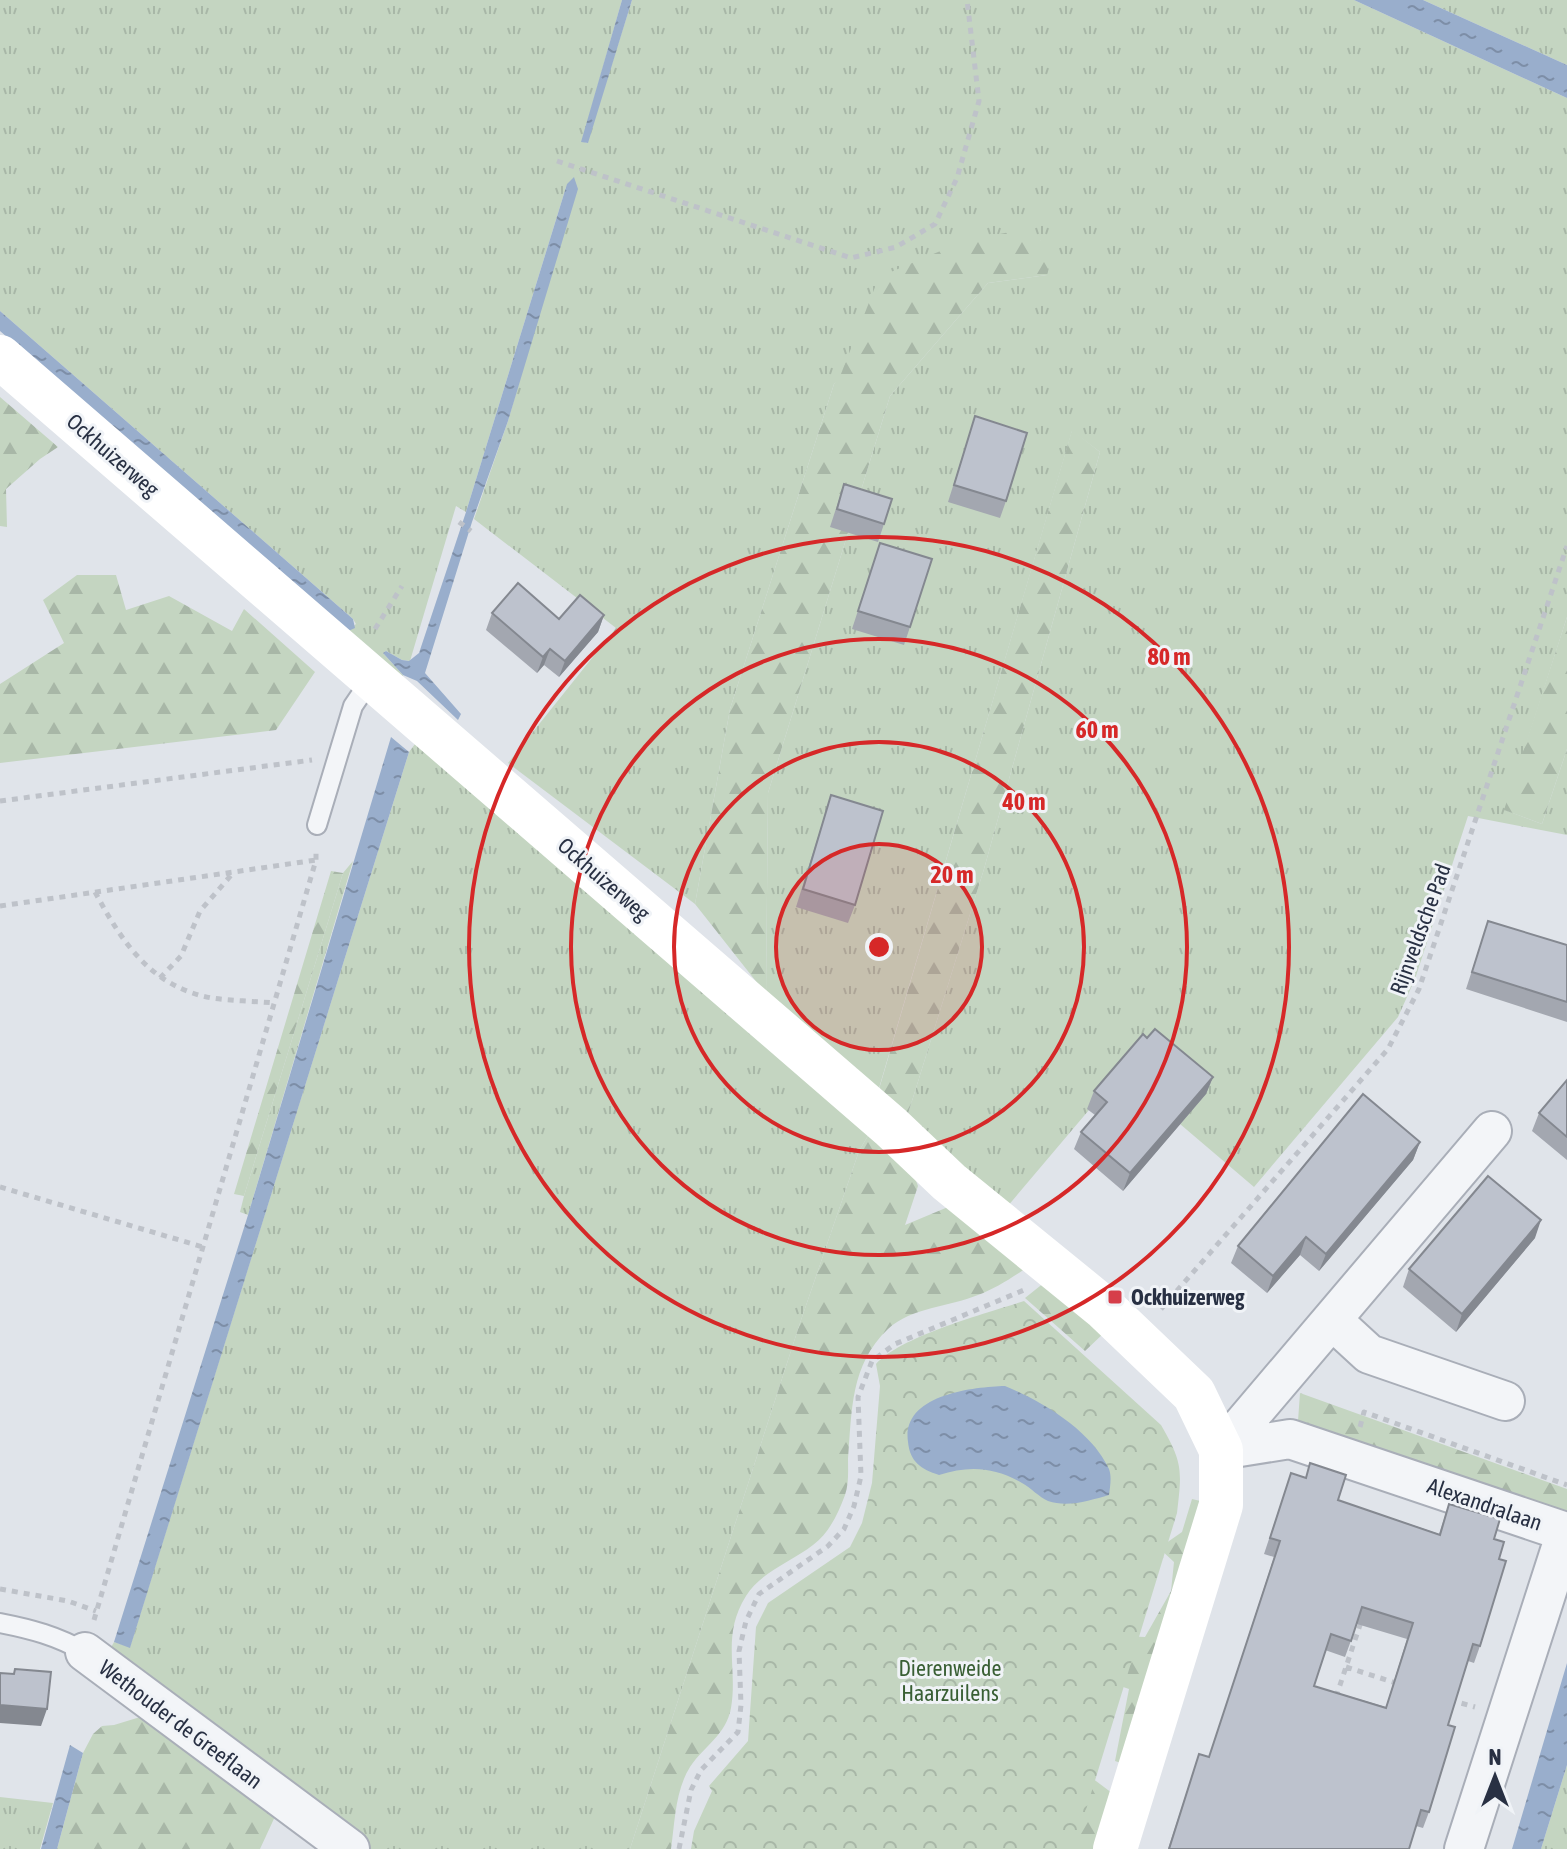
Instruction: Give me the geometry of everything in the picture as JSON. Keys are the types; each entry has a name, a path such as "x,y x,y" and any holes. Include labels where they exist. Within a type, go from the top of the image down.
{"street":[{"name":"Ockhuizerweg","path":"0,357 891,1127 949,1182 1105,1309 1194,1394 1221,1450 1221,1505 1115,1849"},
{"path":"1221,1450 1492,1131"},
{"path":"1332,1320 1369,1354 1505,1401"},
{"name":"Alexandralaan","path":"1221,1450 1290,1439 1566,1532 1464,1849"},
{"name":"Wethouder de Greeflaan","path":"85,1652 350,1849"}],"lane":[{"path":"317,825 361,669"},
{"name":"Wethouder de Greeflaan","path":"0,1623 35,1629 85,1652"}],"path":[{"path":"557,161 851,258 896,247 935,224 957,178 979,101 967,0"},
{"path":"459,522 471,531"},
{"name":"Rijnveldsche Pad","path":"1137,1337 1388,1049 1419,989 1567,546"},
{"path":"361,669 370,636 402,586"},
{"path":"0,801 338,757"},
{"path":"85,1652 316,860 317,825"},
{"path":"0,906 316,860"},
{"path":"160,978 181,956 200,911 233,872"},
{"path":"95,892 119,936 160,978 210,997 274,1003"},
{"path":"0,1187 203,1247"},
{"path":"679,1849 691,1790 701,1770 738,1732 741,1705 739,1651 746,1621 759,1594 828,1546 844,1529 854,1506 861,1476 858,1397 872,1361 895,1344 1024,1291 1048,1265"},
{"path":"1351,1459 1364,1412 1567,1485"},
{"path":"0,1589 68,1601 96,1611"},
{"path":"1334,1705 1363,1617"},
{"path":"1346,1667 1405,1685"},
{"path":"1448,1699 1507,1717"}],"green space":[{"path":"0,0 622,0 582,141 587,143 632,0 1354,0 1567,98 1567,617 1505,810 1542,824 1567,749 1567,835 1468,816 1415,979 1398,1017 1254,1187 1133,1084 1088,1109 1007,1207 907,1117 984,869 1100,452 1072,431 877,1095 766,994 768,793 890,396 988,283 1047,275 1040,240 834,384 730,709 695,904 508,763 616,628 474,519 508,421 538,316 567,184 466,512 456,506 410,661 386,651 383,653 403,675 403,681 346,632 356,624 353,619 0,311"},
{"path":"1423,0 1567,0 1567,65"},
{"path":"1010,232 1040,240 1052,254 1047,275 988,283 890,396 768,793 766,994 695,904 730,709 834,384 839,379 879,277 964,241"},
{"path":"0,397 58,447 6,489 7,527 0,526"},
{"path":"1072,430 1100,452 984,869 907,1117 877,1096"},
{"path":"77,575 116,575 126,610 169,596 232,631 244,609 315,672 276,730 0,763 0,684 64,643 43,600"},
{"path":"1567,617 1567,749 1542,824 1504,810"},
{"path":"418,740 869,1134 859,1151 800,1323 630,1849 367,1849 109,1651 114,1642 130,1647 409,752"},
{"path":"353,861 248,1215 240,1212 244,1196 343,873"},
{"path":"331,871 343,873 244,1196 234,1194"},
{"path":"869,1134 912,1170 918,1186 905,1225 948,1207 1031,1265 985,1292 908,1316 888,1329 876,1343 866,1358 855,1390 847,1486 836,1516 824,1535 813,1545 760,1580 738,1611 732,1638 731,1708 720,1733 685,1776 676,1807 671,1849 630,1849 800,1323 859,1151"},
{"path":"1050,1278 1105,1332 1085,1351 1025,1298"},
{"name":"Dierenweide Haarzuilens","path":"1024,1301 1161,1425 1179,1467 1177,1513 1074,1849 691,1849 694,1831 712,1791 709,1786 748,1741 756,1627 768,1603 850,1547 862,1523 872,1483 880,1386 876,1364 904,1344 924,1335"},
{"path":"1300,1393 1567,1489 1567,1517 1298,1421"},
{"path":"1192,1499 1213,1504 1127,1765 1115,1761 1129,1689 994,1643 1101,1635 1145,1637 1171,1591 1174,1562 1159,1548 1182,1532"},
{"path":"150,1714 278,1810 260,1849 57,1849 83,1753 93,1734 102,1726"},
{"path":"1064,1757 1116,1796 1100,1849 1054,1849"},
{"path":"1567,1765 1567,1849 1541,1849"},
{"path":"0,1797 53,1803 40,1849 0,1849"}],"water":[{"path":"622,0 632,0 588,143 581,142"},
{"path":"1354,0 1423,0 1567,65 1567,98"},
{"path":"574,177 578,189 508,421 472,522 425,673 461,714 458,720 417,681 403,675 383,653 386,651 409,661 419,653 567,184"},
{"path":"0,311 353,619 355,628 346,632 336,624 0,331"},
{"path":"391,737 409,752 130,1648 114,1642 248,1215"},
{"path":"1005,1386 1050,1409 1091,1442 1109,1469 1109,1495 1079,1502 1056,1503 1002,1474 971,1469 939,1475 914,1460 909,1449 909,1426 927,1404 958,1392"},
{"path":"1567,1663 1567,1765 1541,1849 1512,1849"},
{"path":"70,1745 83,1753 57,1849 41,1849"}],"building":[{"path":"975,416 1027,433 1006,501 954,485"},
{"path":"844,484 892,499 884,524 837,509"},
{"path":"880,543 932,559 910,627 858,611"},
{"path":"518,583 559,619 580,595 604,615 565,661 550,649 543,657 492,613"},
{"path":"831,795 883,811 855,905 803,889"},
{"path":"1488,921 1567,945 1567,1002 1472,972"},
{"path":"1155,1029 1213,1077 1130,1173 1081,1132 1107,1102 1094,1091 1143,1034 1147,1038"},
{"path":"1567,1080 1567,1137 1539,1113"},
{"path":"1363,1094 1420,1142 1326,1254 1306,1237 1273,1276 1238,1246"},
{"path":"1488,1176 1541,1220 1462,1314 1409,1269"},
{"path":"1310,1463 1346,1475 1338,1500 1440,1535 1449,1504 1500,1519 1494,1539 1504,1542 1499,1559 1506,1561 1480,1646 1473,1644 1448,1725 1455,1727 1429,1812 1421,1810 1409,1849 1169,1849 1199,1754 1209,1757 1280,1541 1270,1538 1291,1473 1306,1478","holes":["1362,1607 1413,1623 1386,1708 1314,1686 1331,1634 1351,1641"]},
{"path":"15,1669 51,1672 47,1709 0,1705 0,1673 14,1674"}],"place":[{"name":"Ockhuizerweg","path":"1115,1297"}]}
